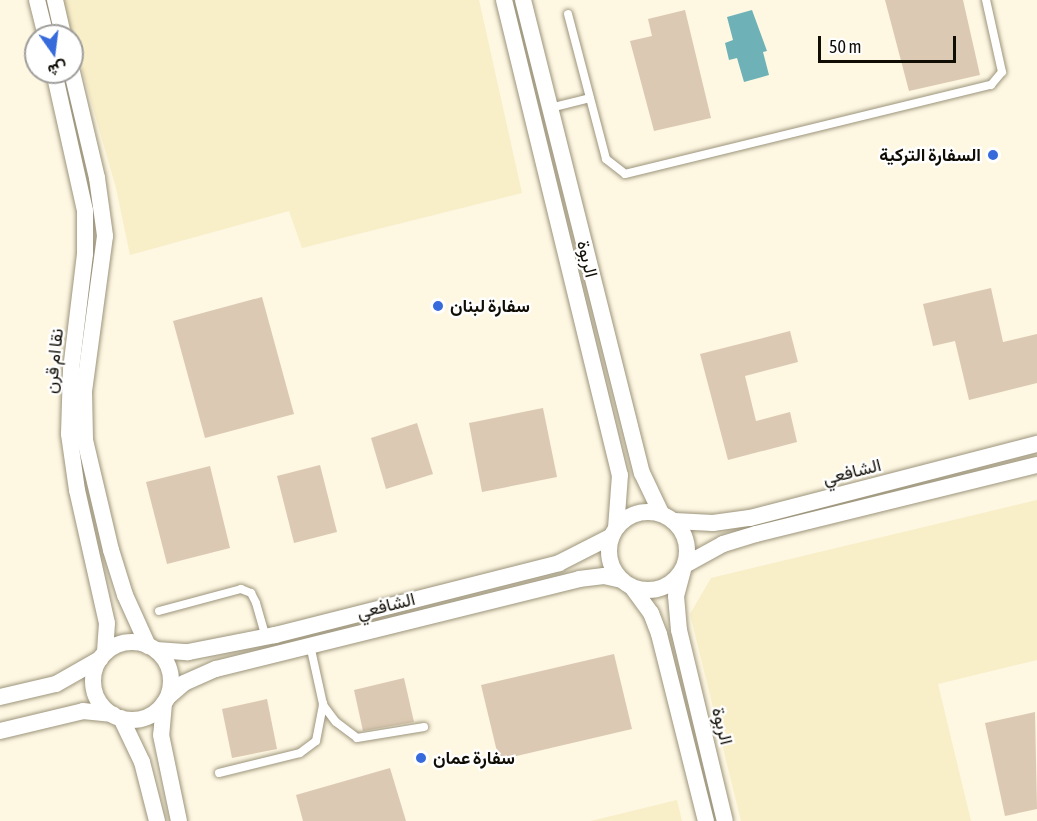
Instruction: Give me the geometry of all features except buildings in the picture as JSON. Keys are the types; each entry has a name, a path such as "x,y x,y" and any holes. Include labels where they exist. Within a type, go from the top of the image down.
{"street":[{"path":"37,0 43,24"},
{"path":"55,0 60,24"},
{"name":"الربوة","path":"504,0 620,475 614,532"},
{"name":"الربوة","path":"523,0 642,473 667,517"},
{"name":"نقا ام قرن","path":"57,84 85,211 85,254 71,370 69,434 77,490 107,623 102,656"},
{"name":"نقا ام قرن","path":"75,84 97,178 105,236 84,391 85,440 111,550 125,595 152,648"},
{"name":"الشافعي","path":"667,517 713,523 750,518 1037,444"},
{"name":"الشافعي","path":"684,567 723,544 756,534 1037,465"},
{"path":"627,583 655,590 676,579 684,567 687,541 667,517 636,513 614,532 610,560 627,583 651,613 659,633 706,821"},
{"name":"الشافعي","path":"152,648 188,652 266,637 559,563 614,532"},
{"name":"الربوة","path":"684,567 676,596 679,630 725,821"},
{"name":"الشافعي","path":"166,700 184,683 216,669 310,645 579,579 604,576 627,583"},
{"path":"0,697 56,684 125,643 152,648 171,676 160,735 179,821"},
{"path":"102,656 94,690 117,716 142,762 157,821"},
{"path":"0,731 83,711 145,717 166,700"}],"lane":[{"path":"568,14 606,159 625,174 991,85 1002,72 986,0"},
{"path":"550,108 590,98"},
{"path":"159,611 241,589 251,592 266,637"},
{"path":"219,773 300,753 311,746 321,730 323,704 310,645"},
{"path":"323,704 336,722 357,738 424,727"}],"sand":[{"path":"62,0 479,0 522,193 302,248 289,211 130,255 116,188 84,77 84,24 69,24"},
{"path":"1037,500 1037,660 938,684 971,821 741,821 690,614 711,578"},
{"path":"677,800 682,821 591,821"}],"water":[{"path":"752,10 767,51 763,52 769,75 744,82 737,58 729,60 725,43 733,40 727,17"}],"place":[{"name":"السفارة التركية","path":"993,155"},
{"name":"سفارة لبنان","path":"438,306"},
{"name":"سفارة عمان","path":"421,758"}]}
